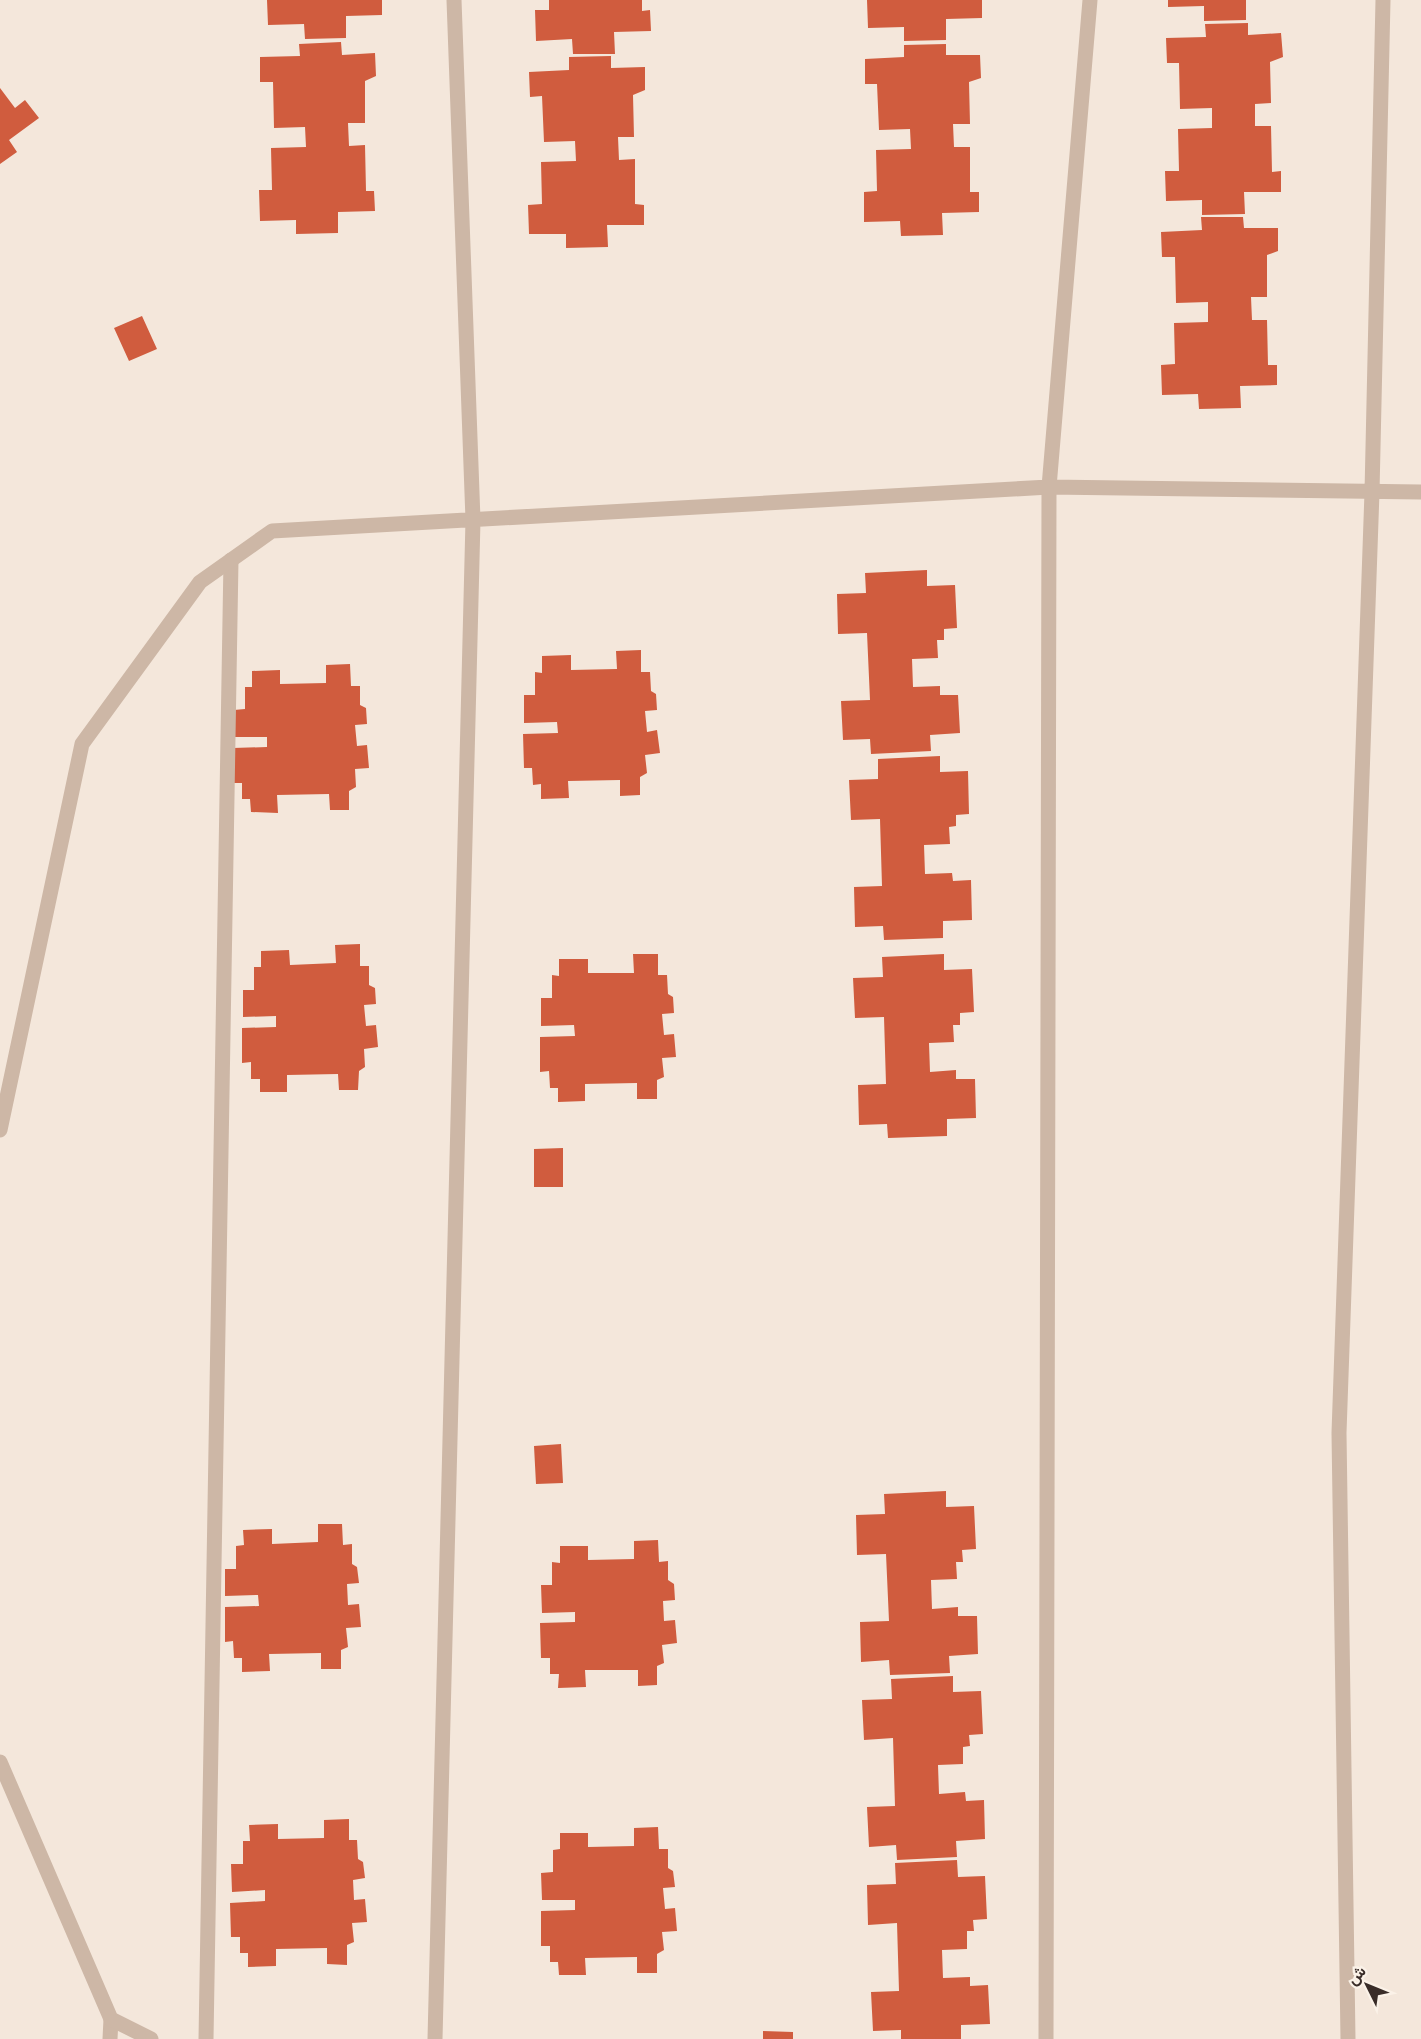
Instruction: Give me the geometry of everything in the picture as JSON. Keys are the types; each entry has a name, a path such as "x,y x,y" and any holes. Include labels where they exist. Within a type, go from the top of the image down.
{"street":[{"path":"435,2039 473,519 454,0"},
{"path":"1046,2039 1049,487 1090,0"},
{"path":"1348,2039 1339,1433 1372,492 1383,0"},
{"path":"0,1130 82,744 200,582 272,531 1049,487 1421,492"},
{"path":"206,2039 231,561"},
{"path":"0,1762 111,2019 110,2039"},
{"path":"111,2019 151,2039"}],"building":[{"path":"267,0 382,0 382,15 346,16 346,38 305,39 304,24 268,25"},
{"path":"549,0 642,0 642,11 650,10 651,31 614,32 615,54 573,54 572,39 536,41 535,10 549,10"},
{"path":"867,0 982,0 982,18 946,19 946,40 904,41 904,27 868,28"},
{"path":"1168,0 1246,0 1246,20 1204,21 1204,6 1168,7"},
{"path":"1248,23 1248,35 1281,33 1283,57 1270,62 1271,103 1255,104 1255,126 1271,126 1272,172 1281,171 1281,192 1244,192 1245,214 1202,215 1202,200 1166,201 1165,171 1179,171 1178,129 1212,128 1212,108 1180,109 1179,63 1167,63 1166,38 1206,37 1205,24"},
{"path":"341,42 342,55 375,53 376,76 365,81 365,123 348,123 349,146 365,145 366,191 374,191 375,211 338,212 338,233 296,234 296,220 260,221 259,190 272,190 271,148 306,147 305,127 274,128 273,82 260,82 260,57 300,56 299,44"},
{"path":"946,44 946,55 980,55 981,78 969,82 970,124 953,124 954,147 970,147 970,192 979,192 979,212 942,213 943,235 901,236 900,221 864,222 864,192 877,191 876,150 911,149 910,129 879,130 877,84 865,84 865,59 904,57 904,45"},
{"path":"611,56 611,68 645,67 645,90 633,95 634,137 618,137 619,160 635,159 635,204 644,205 644,225 607,225 608,247 566,248 566,234 529,234 528,205 542,204 541,162 576,161 575,141 544,142 542,96 530,97 529,72 569,70 569,57"},
{"path":"0,88 15,108 25,100 39,118 9,140 17,152 0,164"},
{"path":"1201,217 1243,217 1244,228 1278,228 1278,251 1267,255 1267,297 1251,297 1252,320 1267,320 1268,365 1277,365 1277,385 1240,386 1241,408 1199,409 1198,394 1162,395 1161,365 1175,364 1174,323 1208,322 1208,302 1176,303 1175,257 1162,257 1161,232 1202,230"},
{"path":"142,316 157,349 129,361 114,328"},
{"path":"927,570 927,586 955,585 957,628 944,629 944,640 937,640 938,658 912,659 913,687 940,686 940,695 958,695 960,733 930,735 931,751 871,754 870,739 843,740 841,701 870,700 867,633 838,634 837,594 866,593 865,573"},
{"path":"641,650 641,672 650,672 651,691 656,694 657,710 645,711 647,732 657,730 660,753 645,755 647,773 640,777 640,795 620,796 620,780 568,781 569,798 541,799 541,784 533,785 532,768 524,768 523,734 558,733 557,722 524,723 524,695 535,695 535,672 542,673 542,656 571,655 571,670 617,669 616,651"},
{"path":"350,664 351,686 360,686 360,705 366,708 367,724 355,725 357,746 367,745 369,768 355,769 356,787 349,791 349,810 330,810 329,794 277,795 278,813 251,812 250,799 242,799 242,783 233,783 233,748 267,747 267,737 234,737 234,710 245,709 245,687 252,687 252,671 280,670 280,684 326,683 326,665"},
{"path":"940,756 940,772 968,771 969,814 956,815 956,826 949,827 950,844 924,845 925,874 952,873 953,881 971,880 972,920 943,921 943,938 884,940 883,926 855,927 854,887 882,886 880,819 851,820 849,780 878,779 878,759"},
{"path":"360,944 360,966 369,966 369,985 375,988 376,1004 364,1005 366,1026 376,1025 378,1047 364,1049 365,1067 359,1071 358,1090 339,1090 338,1074 287,1075 287,1092 260,1092 260,1079 251,1079 251,1062 242,1063 242,1028 276,1027 276,1016 243,1017 243,990 254,990 254,967 261,967 261,951 289,950 290,965 336,963 335,945"},
{"path":"633,954 658,954 658,975 667,975 668,994 673,997 674,1013 662,1014 664,1035 674,1034 676,1057 662,1058 664,1077 657,1080 657,1099 637,1099 637,1083 585,1084 585,1101 558,1102 558,1088 550,1088 549,1071 540,1072 540,1037 575,1036 574,1025 541,1026 541,998 552,998 552,975 559,976 559,959 588,959 588,973 634,973"},
{"path":"944,954 944,970 972,969 974,1012 960,1013 960,1025 953,1025 954,1042 929,1043 930,1072 956,1070 956,1079 975,1079 976,1118 947,1119 947,1136 888,1138 887,1124 859,1125 858,1085 886,1084 884,1017 855,1018 853,978 883,977 882,957"},
{"path":"563,1148 563,1187 534,1187 534,1149"},
{"path":"561,1444 563,1483 536,1484 534,1446"},
{"path":"946,1491 946,1507 974,1506 976,1549 962,1550 963,1562 956,1562 957,1579 931,1580 932,1609 958,1607 958,1616 977,1616 978,1654 949,1656 950,1673 890,1675 889,1660 861,1662 860,1622 889,1621 886,1554 857,1555 856,1515 885,1514 884,1494"},
{"path":"318,1524 342,1524 343,1545 352,1544 352,1564 357,1567 359,1583 347,1584 348,1605 359,1604 361,1627 346,1628 348,1647 341,1650 341,1669 321,1669 321,1653 269,1654 270,1671 242,1672 242,1658 234,1658 233,1641 225,1642 225,1607 259,1606 258,1595 225,1596 225,1569 236,1569 236,1546 244,1545 243,1530 272,1529 272,1544 318,1542"},
{"path":"658,1540 659,1562 668,1561 668,1580 674,1584 675,1600 663,1601 664,1621 675,1620 677,1643 662,1645 664,1663 657,1666 657,1685 638,1686 638,1670 585,1670 586,1687 558,1688 559,1674 550,1674 550,1658 541,1658 540,1623 575,1622 575,1612 542,1613 541,1585 552,1585 552,1562 560,1563 560,1546 588,1546 588,1560 634,1559 634,1541"},
{"path":"953,1676 953,1692 981,1691 983,1734 969,1735 970,1746 963,1747 963,1764 938,1765 939,1794 965,1792 966,1801 984,1800 985,1839 956,1841 957,1857 897,1860 896,1845 869,1847 867,1807 895,1806 893,1738 864,1740 862,1700 892,1699 891,1679"},
{"path":"349,1819 349,1840 357,1840 358,1859 363,1862 365,1878 353,1880 354,1900 365,1899 367,1922 352,1923 354,1942 347,1945 347,1965 327,1964 327,1948 276,1949 276,1966 248,1967 248,1953 240,1953 240,1937 231,1937 230,1903 265,1901 265,1890 232,1892 231,1864 243,1864 243,1841 250,1841 249,1825 278,1824 278,1839 324,1838 324,1820"},
{"path":"658,1827 659,1849 668,1849 668,1868 673,1871 675,1887 663,1888 665,1909 675,1908 677,1931 662,1932 664,1950 657,1954 657,1973 637,1973 637,1957 585,1958 586,1975 559,1975 558,1962 550,1962 550,1946 541,1946 541,1911 575,1910 575,1900 542,1900 541,1873 553,1872 553,1850 560,1849 560,1833 588,1833 588,1847 634,1846 634,1828"},
{"path":"957,1860 958,1877 985,1876 987,1919 973,1920 974,1931 967,1931 967,1949 942,1950 943,1978 970,1977 970,1986 988,1985 990,2024 961,2025 961,2039 901,2039 901,2030 873,2031 871,1992 899,1991 897,1923 868,1925 867,1885 896,1884 895,1863"},
{"path":"763,2031 793,2032 793,2039 763,2039"}]}
